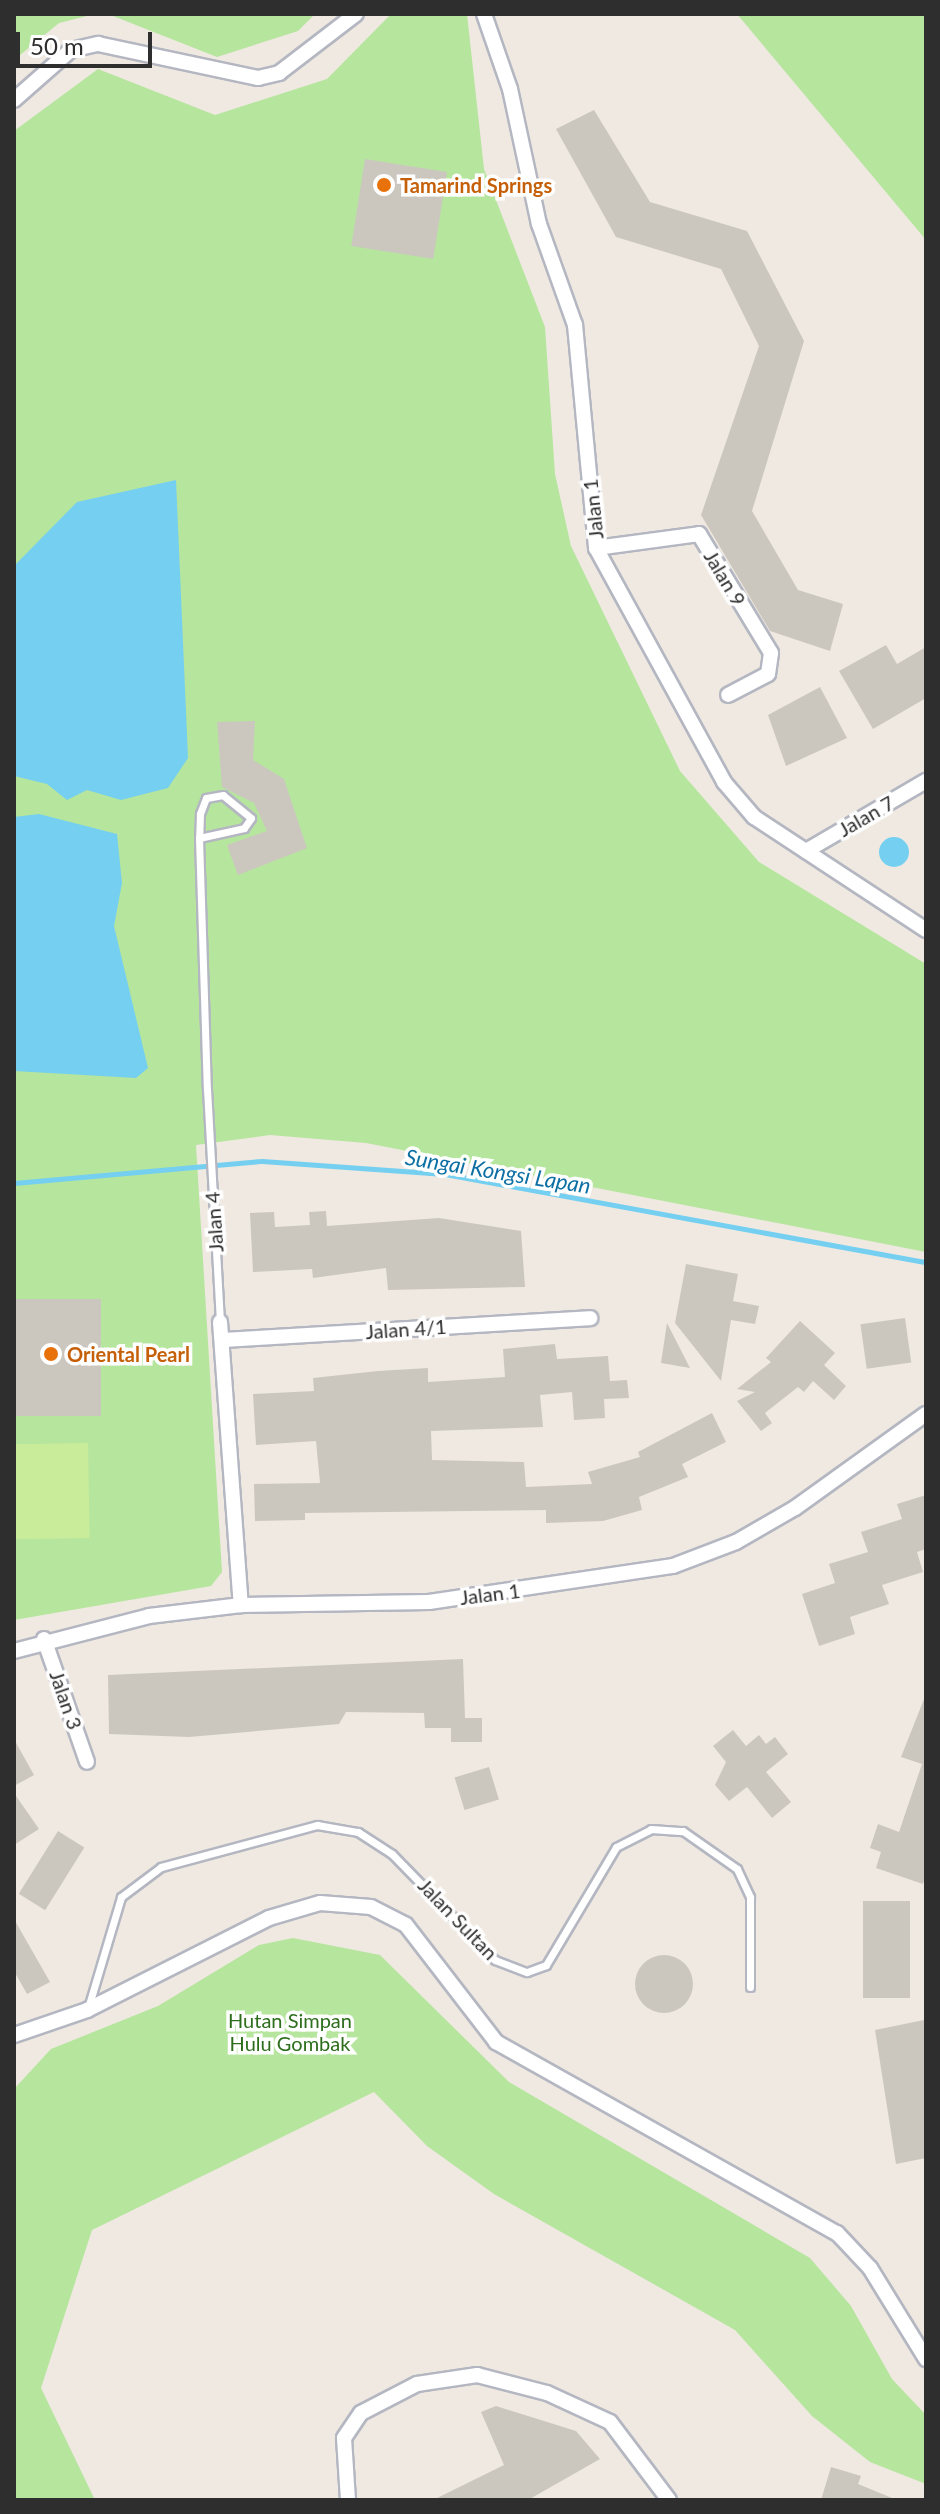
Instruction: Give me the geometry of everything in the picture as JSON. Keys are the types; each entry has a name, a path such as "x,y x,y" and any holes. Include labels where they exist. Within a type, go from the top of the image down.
{"street":[{"path":"14,100 71,50 98,44 258,78 279,73 356,14"},
{"name":"Jalan 1","path":"484,14 510,89 539,224 575,325 596,548 724,782 754,817 926,930"},
{"name":"Jalan 9","path":"596,548 699,534 771,653 768,674 728,695"},
{"name":"Jalan 7","path":"806,851 926,781"},
{"name":"Jalan 4/1","path":"222,1340 590,1318"},
{"name":"Jalan 4","path":"220,1322 241,1605"},
{"name":"Jalan 1","path":"14,1651 44,1639 241,1605 429,1602 673,1566 736,1542 795,1508 926,1414"},
{"name":"Jalan 3","path":"44,1639 87,1762"},
{"path":"14,2035 87,2010 269,1918 320,1903 371,1907 406,1925 496,2042 837,2233 870,2268 926,2359"},
{"path":"348,2500 344,2438 361,2413 417,2384 477,2375 547,2393 610,2422 669,2500"}],"lane":[{"name":"Jalan 4","path":"199,838 244,828 251,818 223,795 206,798 199,838 207,1089 220,1322"},
{"name":"Jalan Sultan","path":"87,2010 121,1897 161,1867 317,1825 358,1832 392,1854 495,1960 527,1972 546,1965 616,1847 651,1829 683,1831 737,1869 750,1897 750,1987"}],"green space":[{"path":"14,14 95,14 59,23 14,60"},
{"path":"108,14 315,14 298,31 217,57"},
{"path":"391,14 467,14 484,169 545,327 555,474 571,546 680,771 759,862 926,964 926,1252 366,1143 270,1135 196,1145 222,1572 211,1586 14,1620 14,131 98,69 215,115 327,79"},
{"path":"737,14 926,14 926,240"},
{"path":"88,1443 90,1538 16,1539 14,1444"},
{"name":"Hutan Simpan Hulu Gombak","path":"293,1938 380,1955 509,2082 810,2258 851,2306 892,2379 926,2415 926,2484 870,2462 812,2416 735,2330 494,2194 427,2146 374,2092 92,2230 41,2388 95,2500 14,2500 14,2089 51,2049 158,2006 259,1945"}],"water":[{"path":"176,480 188,758 168,788 121,800 87,790 67,800 47,784 14,776 14,566 77,502"},
{"path":"39,814 117,834 122,883 114,926 148,1068 136,1078 14,1071 14,817"},
{"path":"894,837 904,842 909,852 904,862 894,867 884,862 879,852 884,842"}],"building":[{"path":"594,110 650,202 747,231 804,341 752,511 798,590 843,604 830,651 770,631 701,515 759,346 721,269 616,237 556,129"},
{"path":"365,159 447,172 433,259 351,246"},
{"path":"886,645 897,664 926,647 926,698 873,729 839,671"},
{"path":"820,687 847,738 786,766 768,715"},
{"path":"255,721 253,760 284,779 307,848 238,875 227,845 267,831 254,803 222,787 217,722"},
{"path":"326,1211 327,1226 439,1218 521,1231 525,1287 388,1290 386,1268 313,1278 312,1269 253,1272 250,1213 274,1212 275,1227 310,1225 309,1212"},
{"path":"686,1264 738,1274 733,1301 759,1306 755,1324 731,1320 721,1381 675,1323"},
{"path":"14,1299 101,1299 101,1416 14,1416"},
{"path":"905,1318 911,1363 867,1369 860,1324"},
{"path":"800,1321 835,1353 824,1365 846,1386 834,1400 813,1381 804,1392 798,1387 765,1413 772,1423 761,1431 737,1401 755,1392 737,1389 771,1362 766,1358"},
{"path":"667,1323 690,1368 661,1363"},
{"path":"555,1344 557,1359 608,1356 610,1381 627,1380 629,1398 604,1399 605,1418 574,1420 572,1392 540,1395 543,1427 431,1431 432,1460 524,1462 526,1487 592,1484 588,1472 640,1457 638,1452 712,1413 726,1442 682,1464 688,1477 639,1497 642,1510 603,1521 546,1523 546,1510 305,1513 305,1520 255,1521 254,1484 320,1483 316,1441 256,1445 253,1394 314,1391 313,1378 378,1371 428,1368 428,1382 505,1377 503,1349"},
{"path":"926,1495 926,1549 917,1552 923,1572 882,1585 889,1604 850,1617 855,1634 819,1646 802,1594 835,1583 829,1564 868,1552 861,1532 902,1519 897,1504"},
{"path":"463,1659 465,1718 482,1718 482,1742 451,1742 451,1728 425,1728 424,1713 346,1712 339,1724 189,1737 109,1734 108,1675"},
{"path":"924,1699 926,1874 923,1884 876,1868 881,1852 870,1848 878,1824 899,1832 922,1764 901,1757"},
{"path":"733,1730 746,1746 759,1735 766,1744 775,1737 788,1754 766,1772 791,1802 772,1818 747,1787 729,1801 715,1785 726,1762 713,1746"},
{"path":"14,1739 34,1775 14,1786"},
{"path":"489,1767 499,1800 465,1810 455,1778"},
{"path":"14,1793 39,1829 14,1845"},
{"path":"58,1831 84,1847 45,1910 19,1894"},
{"path":"863,1901 910,1901 910,1998 863,1998"},
{"path":"14,1919 50,1982 27,1994 14,1971"},
{"path":"664,1955 675,1957 684,1964 691,1973 691,1995 684,2004 675,2011 664,2013 653,2011 644,2004 637,1995 635,1984 637,1973 644,1964 653,1957"},
{"path":"924,2020 926,2158 896,2164 875,2030"},
{"path":"496,2406 576,2431 600,2459 528,2500 433,2500 504,2465 481,2412"},
{"path":"831,2467 861,2476 858,2484 897,2500 821,2500"}],"waterway":[{"name":"Sungai Kongsi Lapan","path":"14,1183 262,1161 445,1174 926,1262"}],"place":[{"name":"Tamarind Springs","path":"384,185"},
{"name":"Oriental Pearl","path":"51,1354"}]}
